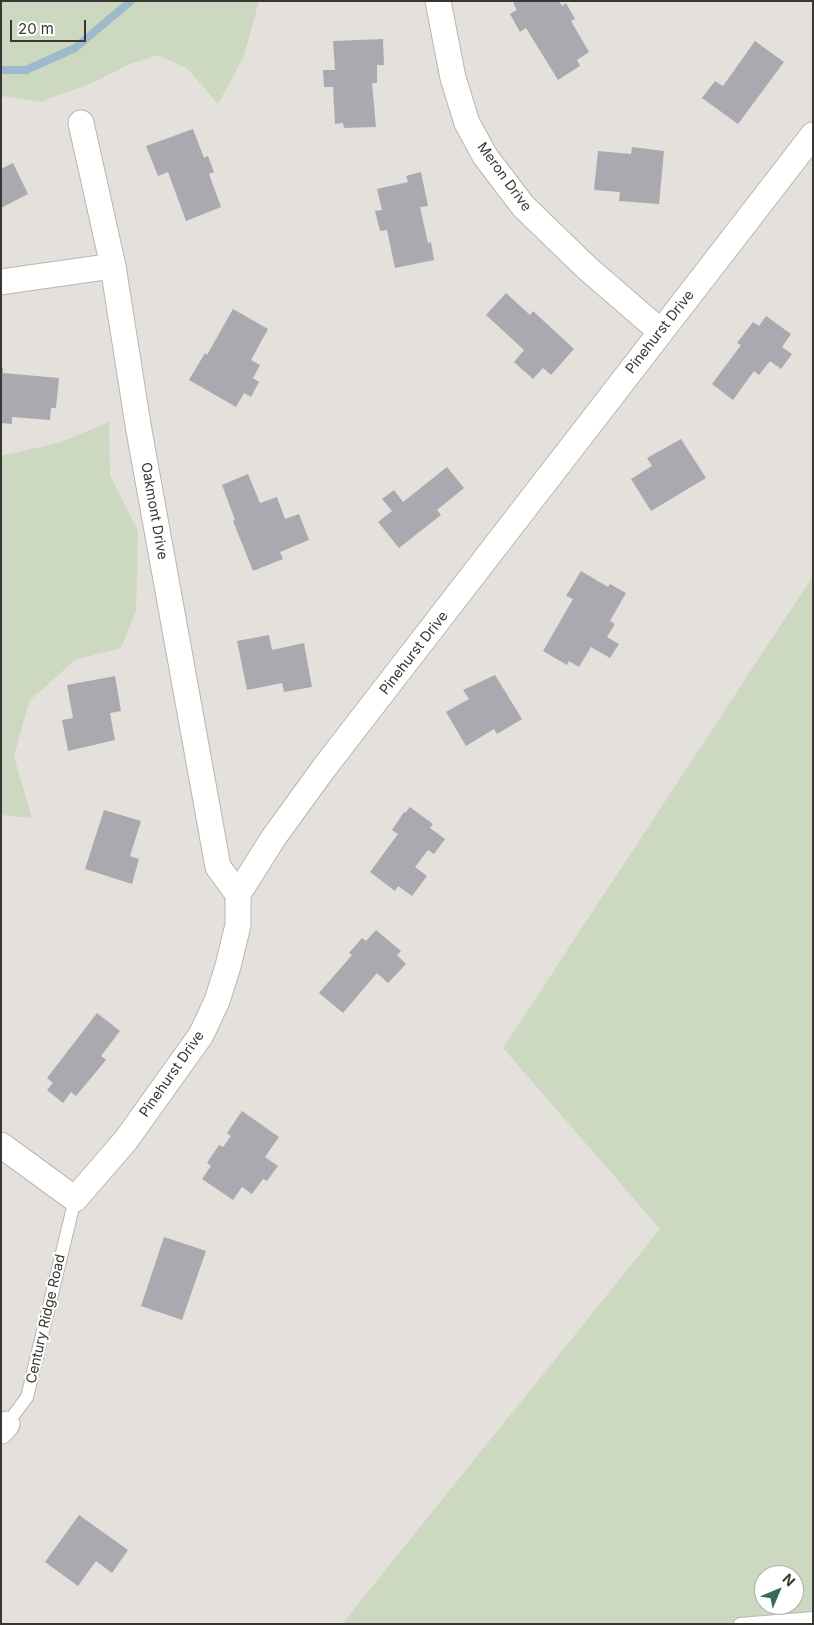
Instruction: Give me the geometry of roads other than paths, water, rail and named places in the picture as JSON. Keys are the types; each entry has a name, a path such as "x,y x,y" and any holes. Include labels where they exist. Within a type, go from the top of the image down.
{"street":[{"name":"Meron Drive","path":"438,1 456,87 467,123 485,156 523,206 587,268 660,331"},
{"name":"Oakmont Drive","path":"81,123 113,266 138,425 218,867 238,894"},
{"name":"Pinehurst Drive","path":"75,1199 126,1140 201,1035 217,1001 228,966 238,925 238,894 274,837 324,768 471,581 660,331 813,136"},
{"path":"1,282 113,266"},
{"path":"1,1145 75,1199"}],"lane":[{"name":"Century Ridge Road","path":"4,1428 27,1397 75,1199"},
{"path":"740,1624 813,1618"}],"waterway":[{"path":"1,70 26,70 75,48 131,1"}]}
